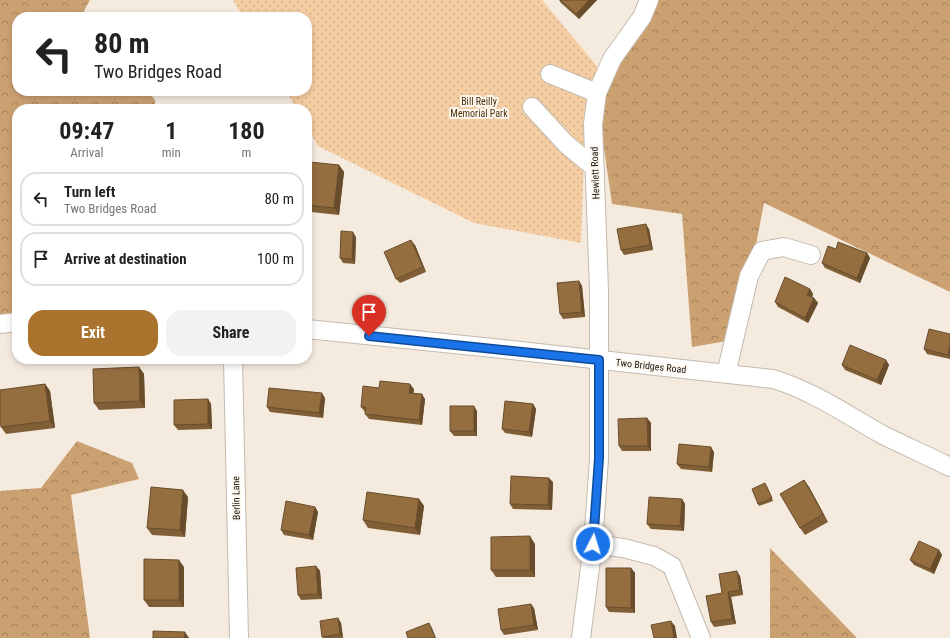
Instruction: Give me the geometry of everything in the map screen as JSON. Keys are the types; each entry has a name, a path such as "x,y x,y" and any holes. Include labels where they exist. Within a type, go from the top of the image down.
{"street":[{"name":"Hewlett Road","path":"581,638 593,544 599,458 599,360 593,124 597,93 612,59 642,17 649,0"},
{"path":"550,74 597,93"},
{"path":"532,107 566,144 595,168"},
{"path":"726,374 749,276 762,251 784,247 811,255"},
{"path":"0,324 12,323"},
{"name":"Two Bridges Road","path":"312,330 761,377 788,384 818,397 884,435 950,467"},
{"name":"Berlin Lane","path":"233,364 239,638"},
{"path":"593,544 623,548 654,556 672,566 701,638"}],"green space":[{"path":"0,0 90,0 85,12 12,12 12,96 152,96 155,100 155,104 12,104 12,325 0,326"},
{"name":"Bill Reilly Memorial Park","path":"233,0 542,0 600,70 585,123 581,243 474,223 318,146 312,135 312,104 294,104 289,96 312,96 312,12 240,12"},
{"path":"641,0 950,0 950,292 764,203 738,339 692,347 682,214 612,204 596,93"},
{"path":"77,441 132,463 139,479 71,495 90,638 0,638 0,491 41,488"},
{"path":"770,548 857,638 770,638"}],"building":[{"path":"560,0 589,0 576,14"},
{"path":"312,162 339,165 334,208 312,206"},
{"path":"646,224 650,245 621,250 617,229"},
{"path":"341,231 353,232 352,259 340,258"},
{"path":"411,240 423,267 396,279 384,252"},
{"path":"838,242 867,253 857,278 822,263 828,246 836,249"},
{"path":"785,277 810,289 807,295 814,298 805,318 775,302"},
{"path":"579,281 582,312 560,314 557,283"},
{"path":"929,329 950,334 948,355 924,349"},
{"path":"850,345 886,360 877,380 842,365"},
{"path":"139,367 140,401 94,403 93,369"},
{"path":"380,381 410,384 409,393 422,394 419,420 365,414 366,407 361,407 363,386 379,388"},
{"path":"45,384 50,421 1,427 0,390"},
{"path":"269,388 322,393 319,413 267,407"},
{"path":"208,399 208,424 174,425 174,400"},
{"path":"505,401 533,404 529,432 502,429"},
{"path":"450,406 474,406 474,431 450,431"},
{"path":"647,418 648,446 619,446 618,419"},
{"path":"679,444 711,447 709,467 677,464"},
{"path":"511,476 549,478 548,505 510,504"},
{"path":"804,480 823,514 800,528 780,494"},
{"path":"765,483 772,498 758,504 752,489"},
{"path":"151,487 183,490 180,530 147,528"},
{"path":"367,492 419,499 415,528 363,520"},
{"path":"649,497 682,499 680,526 647,524"},
{"path":"286,501 315,507 309,535 281,530"},
{"path":"530,536 530,570 491,570 491,537"},
{"path":"919,541 939,550 930,569 910,560"},
{"path":"144,559 179,560 179,600 144,600"},
{"path":"316,566 318,594 298,595 296,568"},
{"path":"606,568 631,568 631,608 606,607"},
{"path":"737,571 740,590 728,592 732,619 711,622 706,596 722,593 719,574"},
{"path":"531,604 534,625 501,630 498,609"},
{"path":"338,618 340,634 322,637 320,621"},
{"path":"671,621 674,638 654,638 651,625"},
{"path":"429,623 435,638 408,638 406,632"},
{"path":"153,631 185,632 184,638 153,638"}],"route":[{"path":"369,336 599,360 599,458 593,544"}]}
